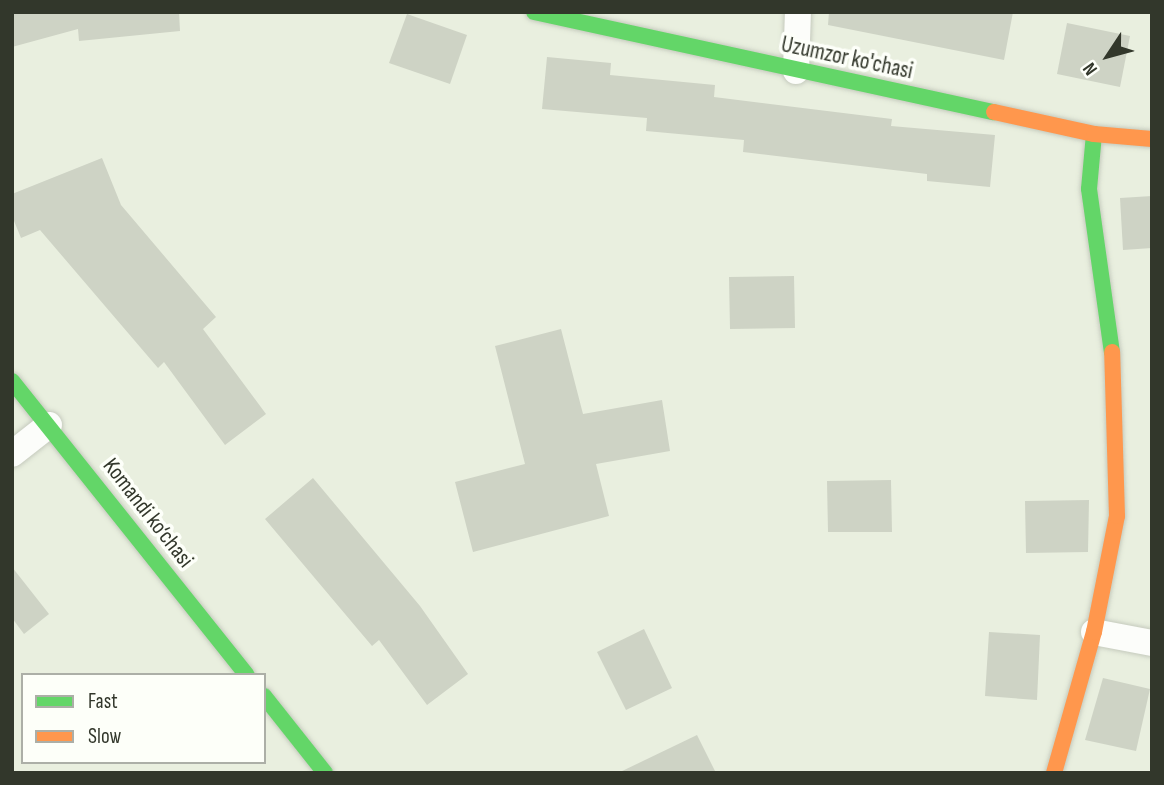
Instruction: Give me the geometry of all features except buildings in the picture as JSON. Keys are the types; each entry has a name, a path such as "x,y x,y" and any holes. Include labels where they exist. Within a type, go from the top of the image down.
{"street":[{"name":"Uzumzor ko'chasi","path":"534,12 1094,134 1152,139"},
{"path":"796,71 798,12"},
{"path":"1054,773 1094,632 1117,516 1112,355 1089,189 1094,134"},
{"name":"Komandi ko‘chasi","path":"12,381 245,673"},
{"path":"12,454 49,425"},
{"path":"1094,632 1152,643"},
{"path":"266,699 325,773"}],"traffic: fast":[{"path":"534,12 994,112"},
{"path":"1094,134 1089,189 1112,352"},
{"path":"12,381 245,673"},
{"path":"266,699 325,773"}],"traffic: slow":[{"path":"994,112 1094,134 1152,139"},
{"path":"1054,773 1094,632 1117,516 1112,352"}]}
